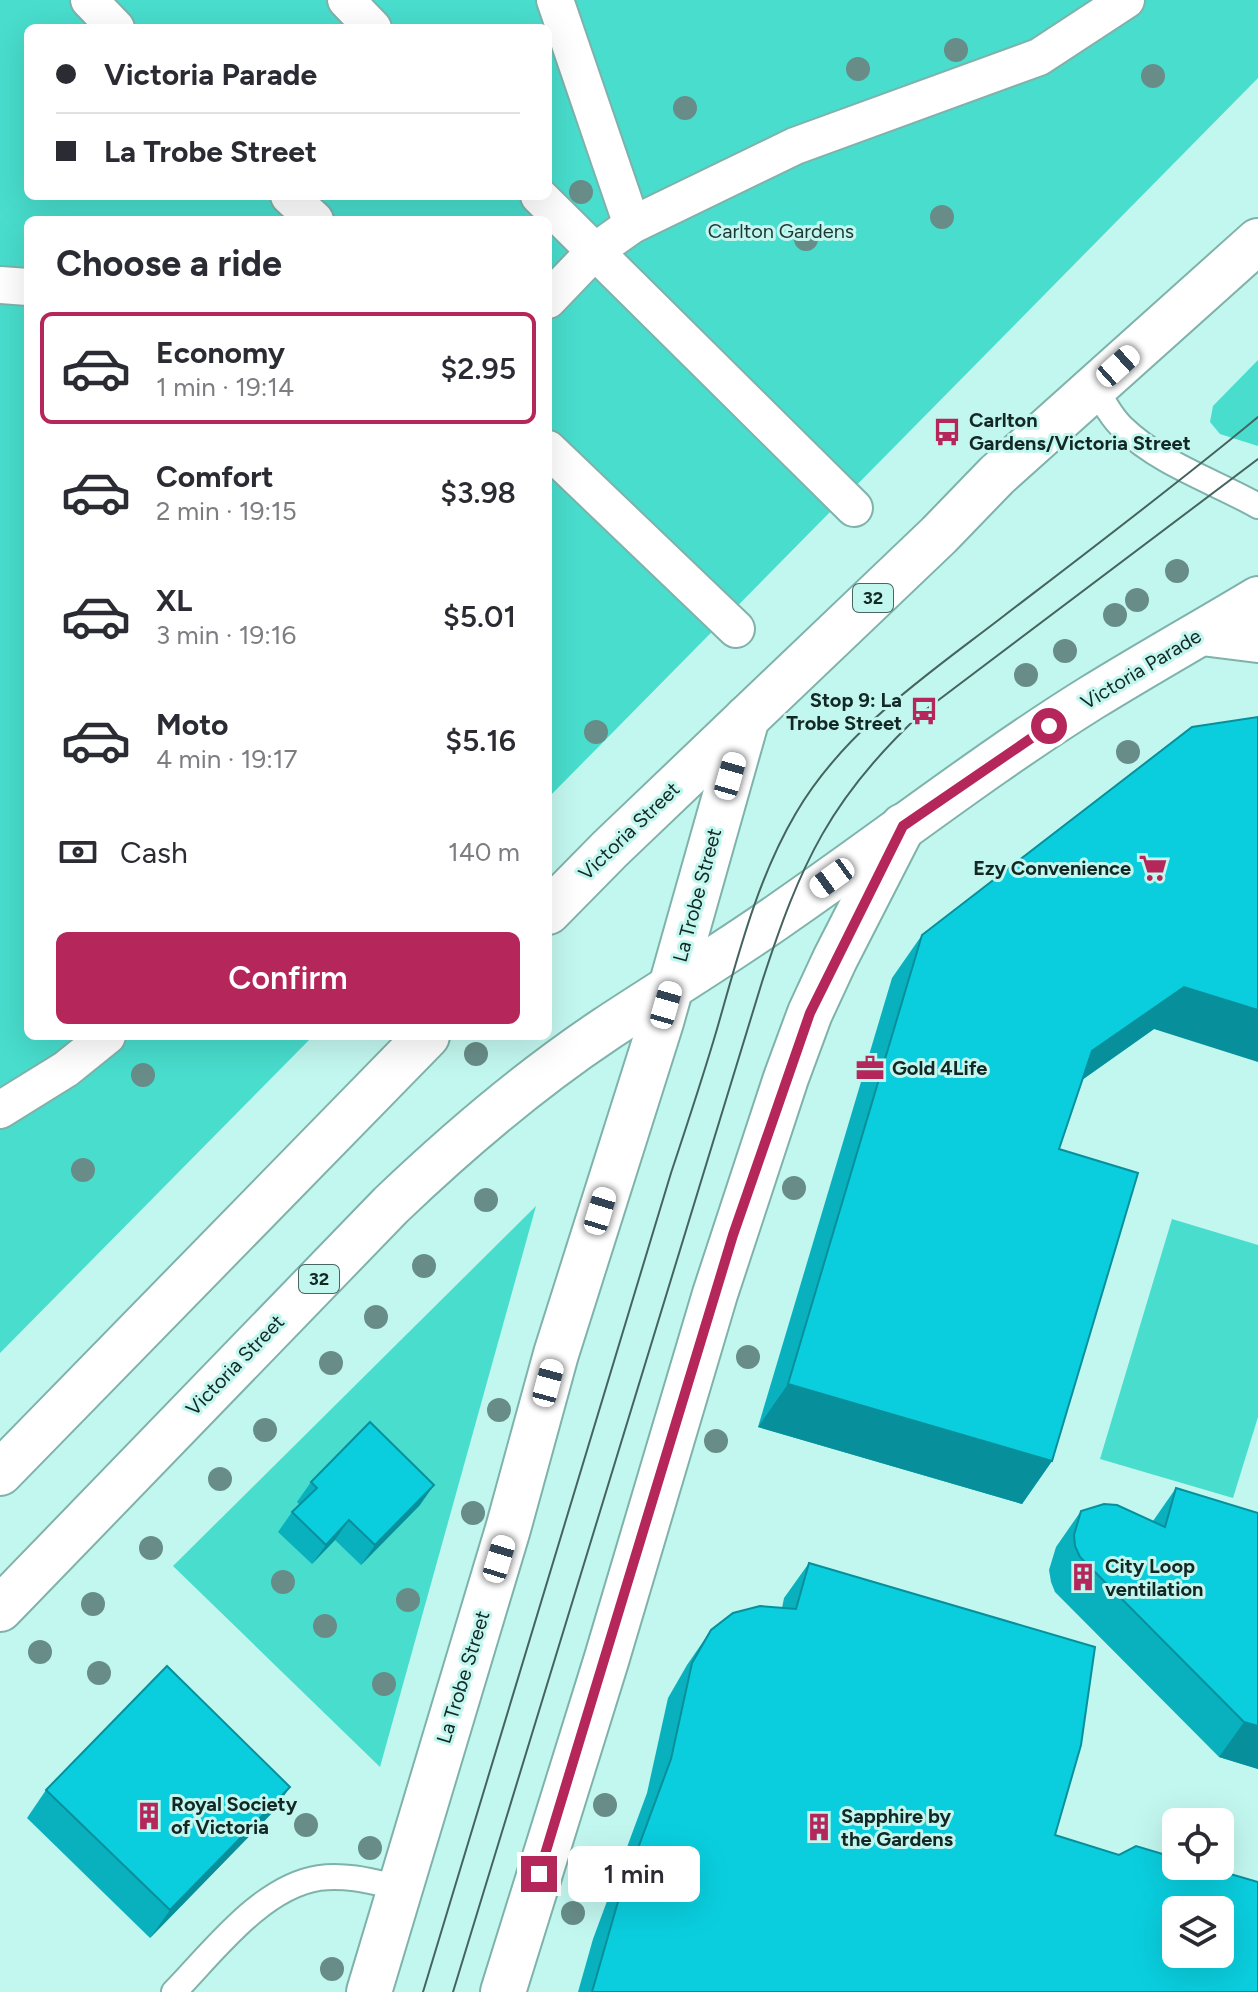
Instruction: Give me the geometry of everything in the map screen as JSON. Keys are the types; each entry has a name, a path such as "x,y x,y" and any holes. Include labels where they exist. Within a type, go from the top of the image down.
{"main road":[{"name":"32","path":"747,718 939,535 997,475 1258,241"},
{"name":"Victoria Parade","path":"671,987 1090,699 1258,599"},
{"path":"1202,633 1258,640"},
{"name":"Victoria Street","path":"552,908 747,718"},
{"name":"La Trobe Street","path":"369,1992 508,1529 556,1354 671,987 747,718"},
{"path":"503,1992 715,1294 786,1078 829,972 903,826"},
{"name":"Victoria Street","path":"0,1609 380,1216 452,1147 554,1066 671,987"},
{"path":"0,1473 423,1040"}],"street":[{"path":"89,0 112,24"},
{"path":"346,0 369,24"},
{"path":"555,0 632,225"},
{"path":"552,296 594,252 632,225 795,146 1039,57 1126,0"},
{"path":"293,200 311,216"},
{"path":"543,200 854,508"},
{"path":"0,285 24,287"},
{"path":"552,453 736,629"},
{"path":"0,1110 66,1069 102,1040"}],"lane":[{"path":"1095,387 1113,417 1133,437 1169,460 1258,506"},
{"path":"174,1992 248,1915 280,1892 318,1878 354,1878 400,1888"}],"green space":[{"name":"Carlton Gardens","path":"0,0 1258,0 1258,78 552,794 552,216 24,216 24,1040 309,1040 0,1353"},
{"path":"1258,360 1258,446 1220,434 1210,422 1213,406"},
{"path":"536,1206 380,1767 173,1566"},
{"path":"1172,1219 1258,1245 1258,1417 1233,1498 1100,1459"}],"building":[{"path":"1258,717 1258,1010 1184,987 1092,1051 1059,1149 1138,1173 1052,1461 788,1384 922,935 1192,727"},
{"path":"370,1422 434,1485 375,1545 349,1520 326,1545 292,1512 317,1488 311,1482"},
{"path":"1176,1488 1258,1513 1258,1726 1244,1722 1080,1557 1075,1546 1074,1535 1081,1511 1104,1504 1117,1505 1165,1527"},
{"path":"809,1563 1095,1647 1081,1745 1055,1835 1119,1855 1136,1846 1162,1854 1162,1880 1234,1880 1234,1875 1258,1882 1258,1992 592,1992 617,1905 671,1759 692,1663 711,1630 733,1613 760,1606 796,1609"},
{"name":"Royal Society of Victoria","path":"167,1666 290,1787 170,1910 46,1790"}],"tram line":[{"path":"423,1992 741,946 759,891 782,838 816,783 839,755 891,704 1258,417"},
{"path":"453,1992 762,982 790,902 822,834 865,773 924,711 1258,459"}],"place":[{"name":"Carlton Gardens/Victoria Street","path":"947,432"},
{"name":"Stop 9: La Trobe Street","path":"924,711"},
{"name":"Ezy Convenience","path":"1153,868"},
{"name":"Gold 4Life","path":"870,1068"},
{"name":"City Loop ventilation","path":"1083,1577"},
{"name":"Royal Society of Victoria","path":"149,1816"},
{"name":"Sapphire by the Gardens","path":"819,1827"}],"route":[{"path":"539,1874 733,1235 810,1013 903,826 1049,726"}]}
